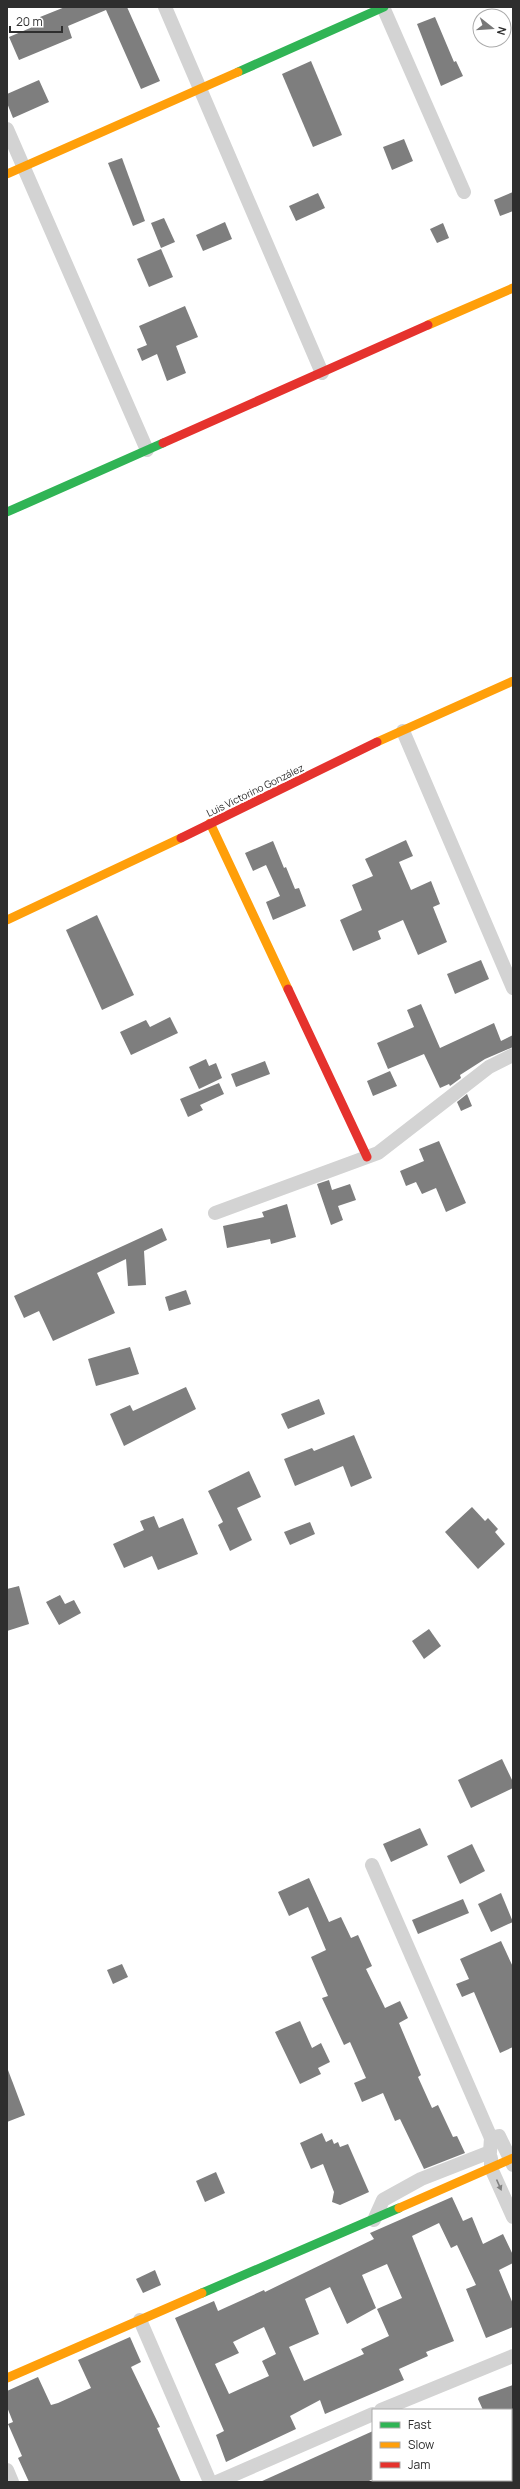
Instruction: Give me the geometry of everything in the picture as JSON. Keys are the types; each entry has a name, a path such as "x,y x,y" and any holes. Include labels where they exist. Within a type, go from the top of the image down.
{"street":[{"path":"165,7 322,373"},
{"path":"7,174 383,7 464,192"},
{"path":"7,129 147,450"},
{"path":"7,512 513,288"},
{"name":"Luis Victorino González","path":"7,920 91,882 403,730 513,681"},
{"path":"403,730 513,988"},
{"path":"210,824 367,1157"},
{"path":"215,1213 378,1153 489,1067 513,1055"},
{"path":"7,2378 492,2168 512,2161 494,2142 372,1865"},
{"path":"494,2142 492,2168 513,2217"},
{"path":"374,2220 383,2200 494,2142"},
{"path":"140,2320 210,2482"},
{"path":"383,2409 513,2356"},
{"path":"217,2482 372,2414"},
{"path":"7,2470 12,2482"}],"building":[{"path":"65,7 127,7 160,81 141,89 106,10 68,26 72,38 19,60 9,37 42,23 40,17"},
{"path":"435,17 454,62 456,61 463,76 441,86 417,24"},
{"path":"311,61 342,135 313,147 282,74"},
{"path":"39,80 49,102 13,118 7,103 7,94"},
{"path":"404,139 413,161 392,170 383,147"},
{"path":"122,158 145,221 133,226 108,163"},
{"path":"513,192 513,211 500,216 494,200"},
{"path":"318,193 325,208 296,221 289,206"},
{"path":"164,218 175,242 161,248 151,223"},
{"path":"225,222 232,239 203,251 196,235"},
{"path":"443,223 449,238 437,243 430,229"},
{"path":"161,249 173,277 149,287 137,259"},
{"path":"185,306 198,337 176,346 186,373 167,381 157,354 142,361 137,349 147,345 139,326"},
{"path":"406,840 413,856 399,862 411,890 431,881 440,904 433,907 447,942 418,955 403,920 378,931 381,939 353,951 340,920 362,910 352,885 373,876 365,859"},
{"path":"273,841 284,868 286,867 295,889 299,888 306,906 273,920 266,902 280,896 266,865 253,871 245,853"},
{"path":"97,915 134,995 102,1010 66,930"},
{"path":"481,960 489,979 455,994 447,974"},
{"path":"421,1004 440,1048 494,1023 501,1041 513,1035 513,1047 485,1059 460,1075 461,1078 450,1086 449,1084 440,1088 424,1054 388,1069 377,1043 414,1027 407,1010"},
{"path":"170,1017 178,1033 131,1055 120,1032 146,1020 150,1027"},
{"path":"206,1059 209,1066 216,1063 222,1078 199,1089 189,1067"},
{"path":"265,1061 270,1074 236,1087 231,1074"},
{"path":"390,1071 397,1086 373,1096 367,1081"},
{"path":"219,1083 224,1094 200,1105 203,1110 188,1117 180,1099"},
{"path":"467,1094 472,1106 461,1111 457,1102"},
{"path":"439,1141 466,1203 446,1212 436,1188 422,1194 416,1182 406,1186 400,1171 424,1161 419,1149"},
{"path":"329,1180 332,1190 350,1184 356,1200 338,1206 343,1220 331,1225 317,1184"},
{"path":"287,1204 296,1237 271,1244 270,1239 227,1248 223,1226 264,1217 262,1212"},
{"path":"162,1228 167,1240 144,1251 146,1285 128,1286 126,1259 97,1273 115,1313 53,1341 39,1311 24,1318 14,1296"},
{"path":"186,1290 191,1304 169,1311 165,1297"},
{"path":"130,1347 139,1374 96,1386 88,1359"},
{"path":"186,1387 196,1409 124,1446 110,1414 130,1405 133,1411"},
{"path":"319,1399 325,1414 288,1429 281,1414"},
{"path":"354,1435 372,1478 351,1487 343,1466 295,1486 284,1459 312,1448 314,1451"},
{"path":"249,1471 261,1497 237,1508 252,1540 230,1551 218,1525 223,1522 208,1491"},
{"path":"472,1507 485,1521 488,1518 498,1529 495,1532 505,1544 478,1569 445,1532"},
{"path":"154,1516 159,1528 183,1518 198,1554 158,1570 152,1556 124,1568 113,1544 144,1530 140,1521"},
{"path":"310,1522 315,1534 290,1545 284,1532"},
{"path":"19,1586 29,1624 7,1631 7,1589"},
{"path":"60,1595 65,1604 74,1600 81,1613 59,1625 46,1602"},
{"path":"429,1629 441,1646 424,1659 412,1641"},
{"path":"502,1759 513,1782 513,1788 471,1808 458,1780"},
{"path":"420,1828 428,1845 391,1862 383,1844"},
{"path":"472,1844 485,1871 460,1884 447,1856"},
{"path":"309,1878 329,1922 341,1917 351,1938 358,1935 372,1966 366,1969 385,2008 400,2001 408,2018 399,2023 421,2075 418,2077 432,2108 438,2105 453,2137 457,2136 465,2153 424,2169 400,2119 395,2121 383,2093 362,2102 354,2083 366,2078 350,2042 344,2045 322,1998 328,1996 311,1957 326,1950 308,1907 289,1916 278,1892"},
{"path":"501,1893 513,1922 491,1932 478,1904"},
{"path":"463,1899 469,1913 418,1934 412,1920"},
{"path":"501,1941 513,1967 513,2047 500,2053 474,1992 462,1997 456,1984 469,1979 460,1959"},
{"path":"122,1964 128,1977 113,1984 107,1970"},
{"path":"300,2021 312,2048 321,2043 330,2062 318,2068 321,2074 300,2084 275,2032"},
{"path":"8,2070 25,2115 7,2122 7,2071"},
{"path":"322,2133 326,2142 332,2139 334,2144 338,2142 340,2147 348,2144 369,2192 340,2205 332,2202 334,2192 323,2164 311,2169 300,2143"},
{"path":"216,2172 225,2193 205,2202 196,2181"},
{"path":"452,2197 463,2221 472,2217 483,2244 503,2234 513,2255 513,2263 499,2270 513,2304 513,2327 486,2338 466,2289 476,2285 457,2245 451,2248 439,2223 412,2236 454,2341 426,2352 428,2356 399,2369 404,2380 325,2414 320,2400 290,2416 296,2429 226,2462 216,2435 224,2431 175,2318 214,2301 218,2311 264,2290 265,2292 374,2239 370,2233","holes":["387,2264 402,2298 377,2309 389,2336 361,2349 364,2354 304,2381 289,2347 319,2334 305,2299 330,2287 347,2324 376,2308 362,2275","264,2327 276,2354 262,2361 269,2376 229,2394 215,2364 239,2353 233,2342"]},
{"path":"155,2270 161,2285 143,2293 136,2279"},
{"path":"130,2337 141,2362 131,2367 160,2427 157,2428 181,2482 29,2482 18,2458 22,2456 8,2424 13,2422 7,2407 7,2391 38,2377 51,2405 58,2403 91,2388 78,2360"},
{"path":"513,2385 513,2410 483,2409 478,2399 479,2397"},
{"path":"372,2431 372,2480 367,2482 260,2482"}],"traffic: fast":[{"path":"238,72 384,7"},
{"path":"7,512 163,443"},
{"path":"202,2293 399,2208"}],"traffic: slow":[{"path":"7,174 238,72"},
{"path":"428,325 513,288"},
{"path":"377,742 513,681"},
{"path":"210,823 288,989"},
{"path":"7,920 181,838"},
{"path":"399,2208 513,2158"},
{"path":"7,2378 202,2293"}],"traffic: jam":[{"path":"163,443 428,325"},
{"path":"181,838 377,742"},
{"path":"288,989 367,1157"}]}
